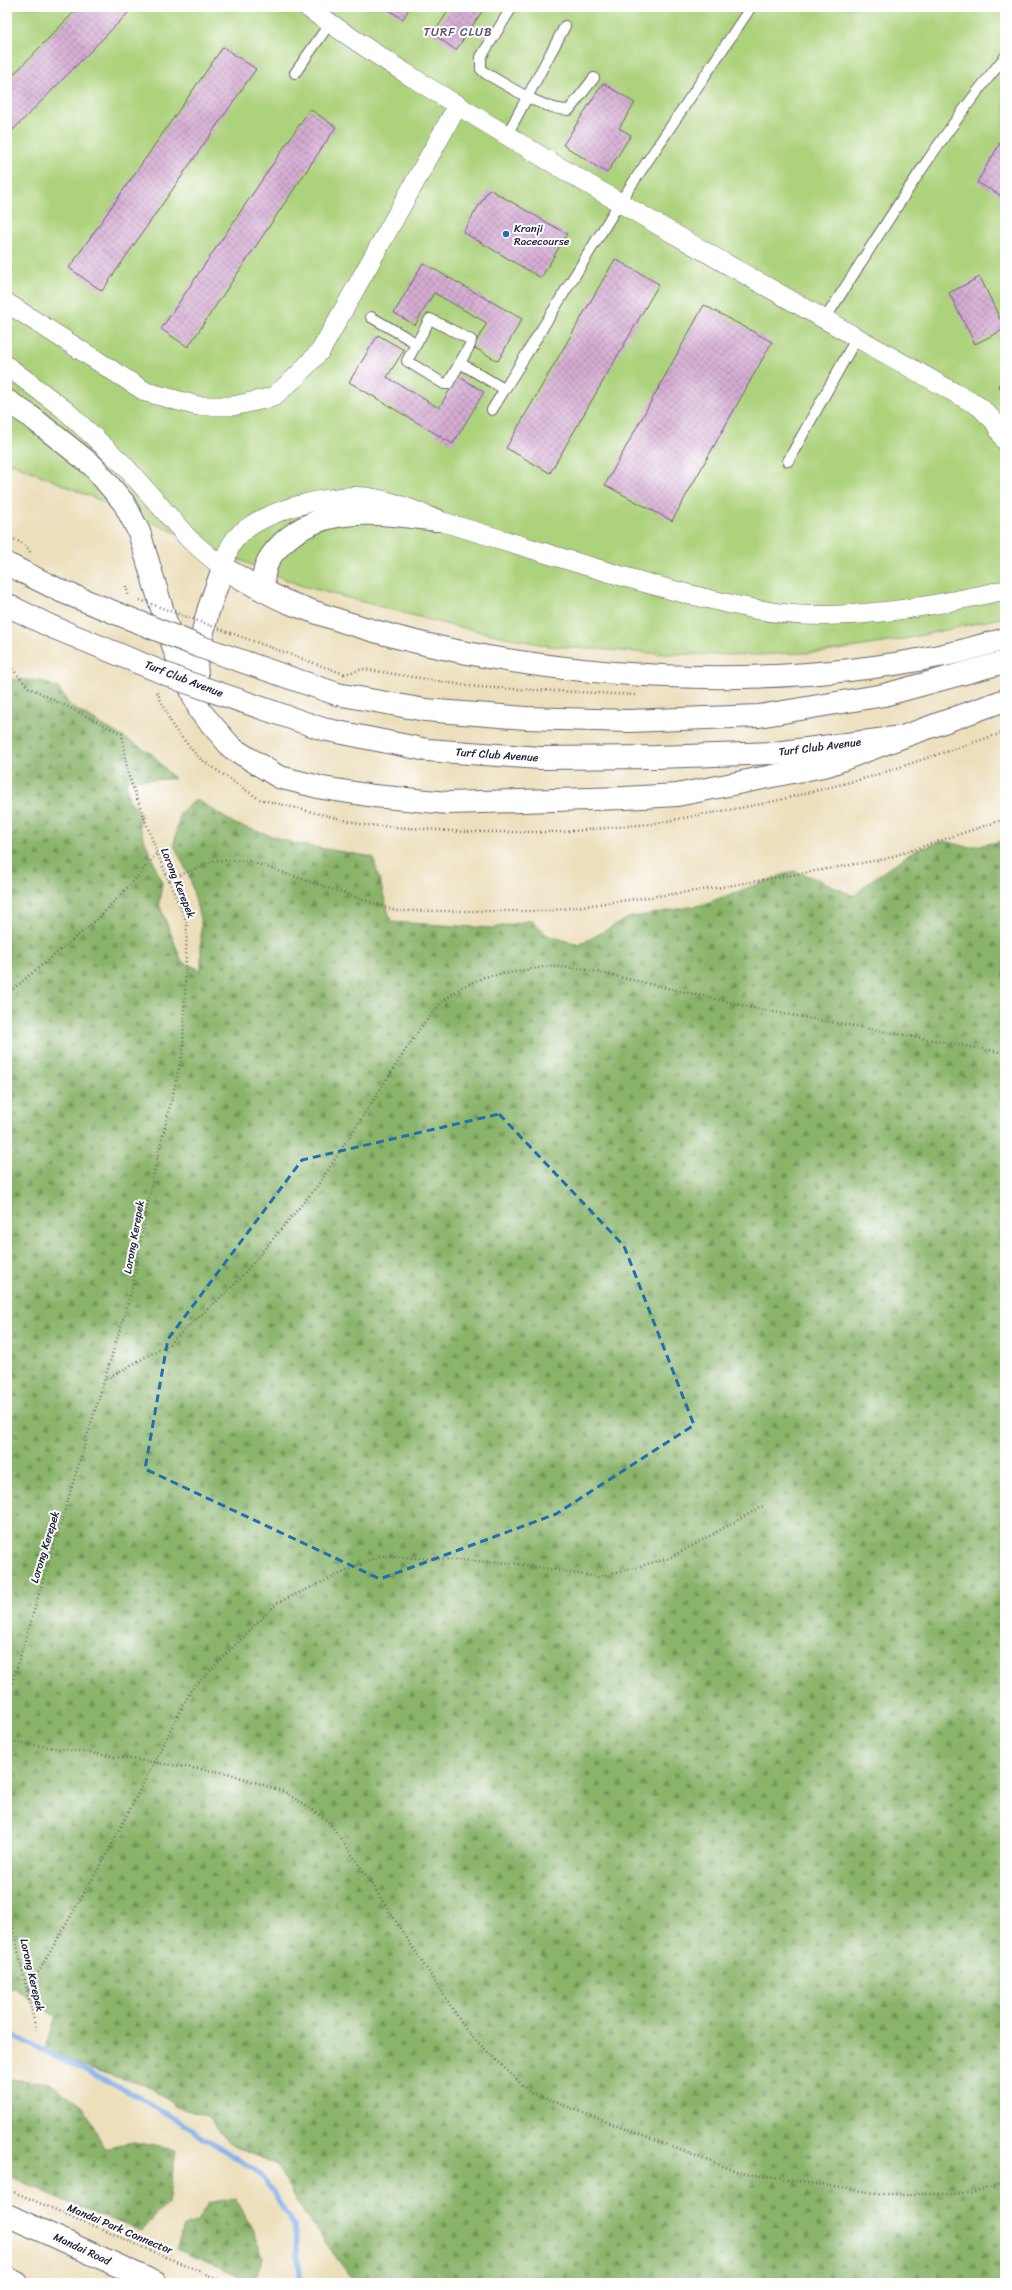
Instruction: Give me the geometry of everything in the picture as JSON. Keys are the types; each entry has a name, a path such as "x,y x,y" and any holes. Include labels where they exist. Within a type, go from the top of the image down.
{"main road":[{"path":"7,401 30,416 93,466 124,504 139,532 174,649 200,711 232,748 279,777 323,788 374,796 448,803 677,795 828,765 902,737"},
{"path":"266,591 263,580 269,558 287,537 317,521 356,512 436,520"},
{"path":"7,564 61,592 198,646 337,694 425,710 526,718 629,721 752,716 884,695 1005,662"},
{"path":"200,711 196,661 208,611 223,568 293,604 364,628 471,653 574,670 708,678 830,672 939,656 1005,639"},
{"name":"Turf Club Avenue","path":"7,604 50,626 183,681 323,729 427,750 540,758 656,757 775,753 902,737 1005,700"},
{"name":"Mandai Road","path":"7,2215 156,2283"},
{"path":"7,2278 17,2283"}],"street":[{"path":"307,7 507,135 620,202 980,407 994,422 1005,441"},
{"path":"7,303 146,392 198,406 233,406 273,397 296,377 321,350 458,105"},
{"path":"7,366 65,410 124,465 189,539 223,568 231,545 241,534 260,519 300,504 338,498 371,497 409,507 436,520 665,589 755,610 801,615 854,614 934,606 1005,590"}],"lane":[{"path":"512,7 481,57 481,69 484,73 527,96 561,110 569,110 594,78"},
{"path":"492,410 620,202 751,7"},
{"path":"295,73 330,23"},
{"path":"507,135 565,26"},
{"path":"825,319 923,165 974,95 1005,58"},
{"path":"371,317 416,343"},
{"path":"430,319 434,319 470,340 470,345 449,382 444,384 408,363 408,357 416,343 430,319"},
{"path":"788,461 857,337"},
{"path":"460,363 504,389"}],"path":[{"path":"126,586 130,599"},
{"path":"122,593 344,674 363,669 476,687 622,696 638,695"},
{"name":"Lorong Kerepek","path":"7,663 28,688 122,734 128,774 157,853 187,923 183,1052 153,1176 131,1293 7,1699"},
{"path":"155,684 173,727 199,758 259,799 365,825 468,832 562,832 650,824 766,803 870,778 1005,732"},
{"path":"169,880 215,860 249,861 396,911 547,910 716,888 885,859 1005,819"},
{"path":"7,994 99,918 157,853"},
{"path":"105,1379 169,1344 236,1283 318,1185 420,1028 442,1002 462,987 484,977 550,966 584,969 763,1010 1005,1053"},
{"path":"28,1990 108,1852 190,1690 277,1603 379,1556 513,1563 598,1577 670,1558 765,1506"},
{"path":"7,1741 227,1773 285,1792 328,1821 358,1863 469,2034 531,2093 740,2173 882,2194 971,2194 1005,2182"},
{"name":"Lorong Kerepek","path":"7,1901 36,2030"},
{"name":"Mandai Park Connector","path":"7,2189 227,2283"}],"highlighted area":[{"path":"499,1114 624,1246 694,1425 556,1514 380,1579 145,1469 168,1339 302,1160"}],"green space":[{"name":"Kranji Racecourse","path":"7,7 1005,7 1005,617 895,641 825,652 754,655 664,654 549,646 449,625 299,585 7,461"},
{"path":"7,679 41,681 58,688 70,706 152,754 174,779 126,780 129,800 141,814 139,826 162,883 159,904 182,962 201,970 201,923 190,878 174,845 180,813 196,799 235,824 296,844 373,857 391,922 493,928 532,920 547,935 579,945 628,918 701,905 794,871 820,880 854,896 873,879 914,851 944,841 968,847 1005,841 1005,2283 350,2283 351,2278 296,2201 278,2165 231,2145 207,2116 176,2107 151,2087 87,2068 45,2050 56,2017 14,1988 7,1989"},
{"path":"7,2079 50,2083 84,2107 104,2148 133,2142 176,2150 168,2203 141,2231 68,2202 7,2175"},
{"path":"235,2198 250,2225 263,2257 254,2282 176,2249 184,2227 197,2222 208,2203"}],"building":[{"path":"79,7 134,7 7,136 7,81"},
{"path":"384,7 410,7 403,19"},
{"path":"451,7 485,7 456,50 433,34"},
{"path":"223,47 256,69 102,291 69,268"},
{"path":"603,83 635,103 619,128 631,135 607,173 563,145"},
{"path":"310,109 336,127 188,347 161,329"},
{"path":"1002,140 1005,141 1005,198 977,182"},
{"path":"489,189 567,234 541,278 463,232"},
{"path":"615,259 659,284 550,473 506,448"},
{"path":"423,263 522,319 498,361 473,347 487,323 434,293 415,325 394,313"},
{"path":"980,277 1005,329 975,344 949,293"},
{"path":"704,305 772,342 672,521 605,485"},
{"path":"378,335 404,350 387,377 439,408 458,376 484,392 453,444 349,382"},
{"path":"1005,382 1005,398 998,385"}],"waterway":[{"path":"7,2033 147,2101 261,2174 294,2226 301,2283"}],"place":[{"name":"Kranji Racecourse","path":"506,234"}],"district":[{"name":"TURF CLUB","path":"458,32"}]}
